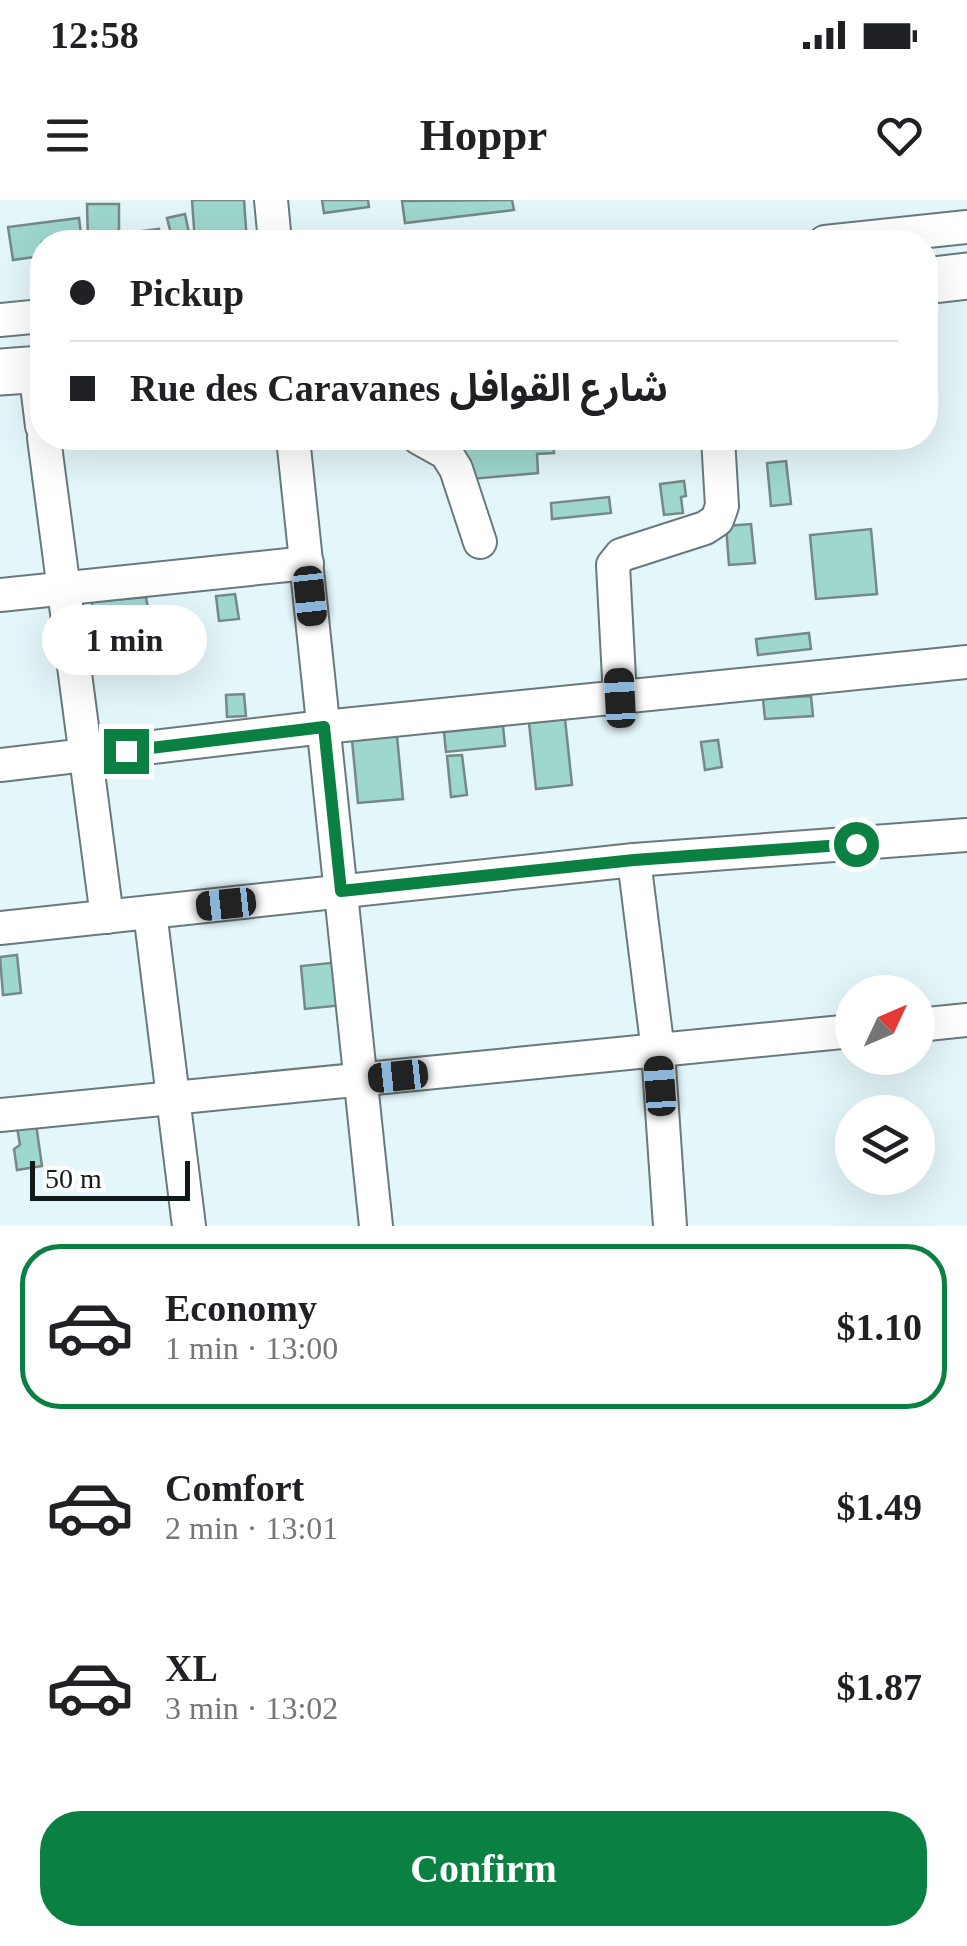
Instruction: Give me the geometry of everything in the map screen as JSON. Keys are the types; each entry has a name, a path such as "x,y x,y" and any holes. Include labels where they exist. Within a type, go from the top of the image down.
{"highway":[{"path":"938,279 967,276"}],"street":[{"path":"270,200 273,230"},
{"path":"938,230 967,227"},
{"path":"0,320 30,317"},
{"path":"46,450 107,916"},
{"path":"295,450 376,1226"},
{"path":"441,450 456,469 480,542"},
{"path":"620,698 614,565 621,554 704,528 716,520 722,506 719,450"},
{"path":"0,595 307,563"},
{"path":"0,765 324,727 967,662"},
{"path":"0,928 634,860 967,835"},
{"path":"634,860 658,1050 670,1226"},
{"path":"150,912 189,1226"},
{"path":"935,1023 967,1020"},
{"path":"0,1115 835,1034"}],"building":[{"path":"192,200 244,200 246,230 194,230"},
{"path":"322,200 368,200 369,207 324,213"},
{"path":"512,200 514,210 405,223 402,201"},
{"path":"87,204 119,204 119,230 88,230"},
{"path":"185,214 188,230 170,230 167,218"},
{"path":"79,218 80,230 30,230 30,258 13,260 8,227"},
{"path":"457,450 554,450 537,454 538,473 460,480"},
{"path":"786,461 791,504 771,506 767,463"},
{"path":"684,481 683,513 664,515 660,484"},
{"path":"609,497 611,513 552,519 551,503"},
{"path":"751,524 755,563 729,565 726,526"},
{"path":"871,529 877,594 816,599 810,535"},
{"path":"235,594 239,619 219,621 216,596"},
{"path":"146,597 157,663 95,670 92,602"},
{"path":"809,633 811,649 758,655 756,639"},
{"path":"244,694 246,716 227,717 226,695"},
{"path":"811,696 813,716 765,719 763,699"},
{"path":"565,719 572,785 536,789 529,723"},
{"path":"503,726 505,746 446,752 444,732"},
{"path":"397,736 403,799 358,803 352,740"},
{"path":"718,740 722,767 705,770 701,742"},
{"path":"462,755 467,795 451,797 447,756"},
{"path":"17,955 21,993 3,995 0,957"},
{"path":"340,962 344,1005 305,1009 301,966"},
{"path":"36,1124 42,1166 17,1170 17,1127"}],"route":[{"path":"126,751 324,727 341,891 634,860 856,844"}]}
